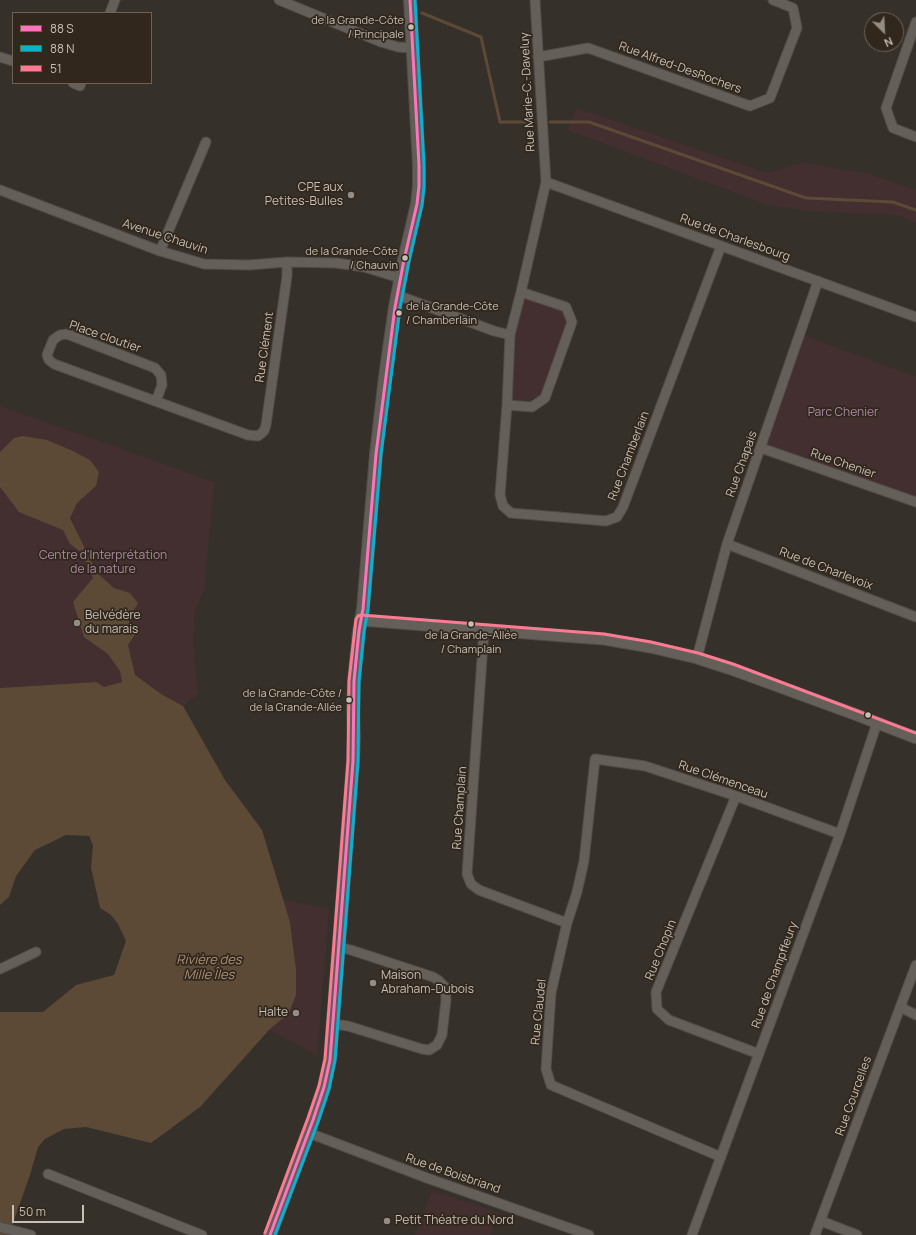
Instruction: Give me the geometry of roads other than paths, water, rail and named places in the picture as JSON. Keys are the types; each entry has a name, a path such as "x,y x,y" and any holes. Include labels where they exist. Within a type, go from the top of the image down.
{"main road":[{"path":"270,1235 309,1133 328,1073 353,755 354,681 378,435 397,295 417,204 419,186 410,0"}],"street":[{"path":"110,12 115,0"},
{"path":"279,0 381,42 398,47 412,48"},
{"name":"Rue Marie-C.-Daveluy","path":"535,0 546,182"},
{"name":"Rue Alfred-DesRochers","path":"538,57 588,48 750,106 770,98 797,28 793,8 773,0"},
{"path":"916,22 886,108 893,128 916,137"},
{"path":"0,56 12,61"},
{"path":"160,251 206,142"},
{"name":"Rue de Charlesbourg","path":"546,182 916,317"},
{"name":"Rue Chamberlain","path":"546,182 510,335 507,405 500,495 503,506 511,513 606,521 617,517 623,507 721,246"},
{"name":"Avenue Chauvin","path":"0,190 160,251 204,264 249,265 287,262 326,262 348,264 400,278"},
{"name":"Rue Clément","path":"261,434 266,425 286,284 287,262"},
{"name":"Rue Chapais","path":"696,658 727,544 818,281"},
{"path":"507,405 532,407 545,398 572,322 566,306 521,292"},
{"path":"397,295 510,335"},
{"name":"Place cloutier","path":"156,401 162,385 161,375 155,368 67,334 60,335 53,340 47,354 49,360 54,364 250,436 258,436 261,434"},
{"name":"Rue Chenier","path":"761,448 916,502"},
{"name":"Rue de Charlevoix","path":"727,544 916,617"},
{"path":"361,620 604,639 650,647 696,658 753,677 916,738"},
{"name":"Rue Champlain","path":"484,630 467,874 471,884 479,890 567,923"},
{"name":"Rue de Champfleury","path":"692,1235 840,834 877,723"},
{"name":"Rue Claudel","path":"595,759 584,861 577,892 567,923 551,993 546,1069 551,1085 721,1156"},
{"name":"Rue Clémenceau","path":"595,759 645,766 736,796 840,834"},
{"name":"Rue Chopin","path":"736,796 656,992 657,1009 669,1020 759,1054"},
{"path":"333,1024 348,1026 429,1050 435,1047 441,1038 446,1000 445,987 433,977 373,956 339,947"},
{"path":"0,969 36,952"},
{"name":"Rue Courcelles","path":"815,1235 916,965"},
{"path":"900,1007 916,1015"},
{"name":"Rue de Boisbriand","path":"309,1133 427,1178 589,1235"},
{"path":"48,1174 202,1235"},
{"path":"821,1221 857,1235"},
{"path":"0,1227 31,1235"}],"water":[{"name":"Rivière des Mille Îles","path":"23,436 47,440 73,451 90,460 99,472 96,486 77,503 70,518 97,573 114,588 130,593 138,603 128,620 136,633 128,645 135,675 161,694 183,706 225,780 262,830 290,922 296,969 296,995 289,1013 269,1030 200,1107 151,1143 86,1127 64,1129 45,1139 38,1147 13,1223 11,1235 0,1235 0,1012 43,1012 76,985 114,975 126,941 118,924 111,915 100,908 91,868 93,845 89,836 66,835 35,850 16,876 9,897 0,905 0,688 96,682 104,687 122,682 120,671 108,654 84,637 73,602 93,578 82,553 70,544 63,530 19,512 0,487 0,452 14,438"}],"waterway":[{"path":"422,13 481,37 500,122 534,122"},
{"path":"550,122 589,122 806,198 893,202 916,210"}],"place":[{"name":"de la Grande-Côte / Principale","path":"411,27"},
{"name":"CPE aux Petites-Bulles","path":"351,195"},
{"name":"de la Grande-Côte / Chauvin","path":"405,258"},
{"name":"de la Grande-Côte / Chamberlain","path":"399,313"},
{"name":"Belvédère du marais","path":"77,623"},
{"name":"de la Grande-Allée / Champlain","path":"471,624"},
{"name":"de la Grande-Côte / de la Grande-Allée","path":"349,700"},
{"name":"Maison Abraham-Dubois","path":"373,983"},
{"name":"Halte","path":"296,1013"},
{"name":"Petit Théatre du Nord","path":"387,1221"}],"park label":[{"name":"Parc Chenier","path":"843,413"},
{"name":"Centre d'Interprétation de la nature","path":"103,563"}]}
